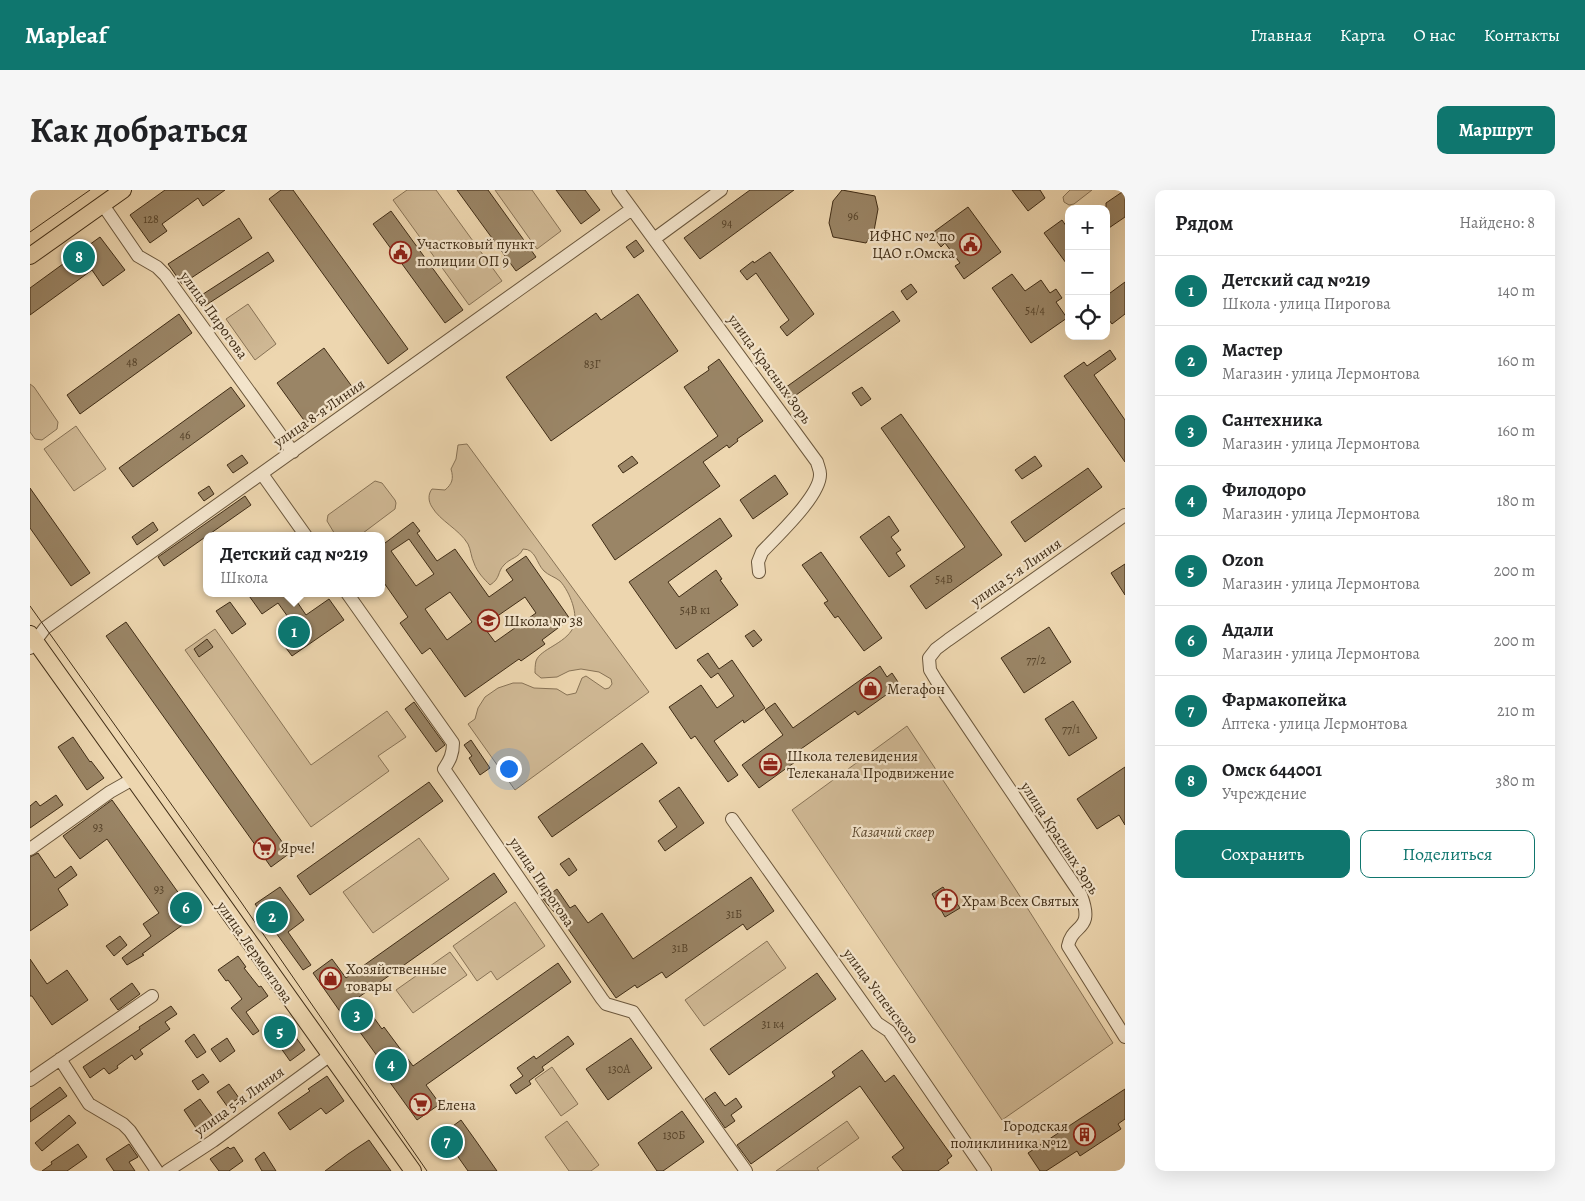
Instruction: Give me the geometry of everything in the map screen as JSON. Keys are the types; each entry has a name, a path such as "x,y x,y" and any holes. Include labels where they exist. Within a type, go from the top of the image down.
{"main road":[{"path":"30,256 123,190"},
{"name":"улица Лермонтова","path":"32,641 133,779 412,1171"}],"street":[{"name":"улица Красных Зорь","path":"618,190 817,462 820,474 818,486 810,499 762,552 758,562 759,572"},
{"path":"654,239 721,190"},
{"name":"улица Пирогова","path":"103,205 138,256 157,267 165,275 293,452"},
{"name":"улица 8-я Линия","path":"32,641 46,628 632,209"},
{"path":"262,474 303,532"},
{"name":"улица 5-я Линия","path":"929,658 936,649 948,640 1125,515"},
{"name":"улица Пирогова","path":"350,597 453,744 450,760 444,769 606,1004 633,1012 746,1171"},
{"name":"улица Красных Зорь","path":"929,658 930,670 936,680 1081,895 1086,914 1083,926 1069,940 1068,946 1125,1037"},
{"path":"30,849 110,792 133,779"},
{"name":"улица Успенского","path":"732,818 877,1023 889,1031 985,1171"},
{"path":"30,1080 152,996"},
{"name":"улица 5-я Линия","path":"167,1171 213,1141 329,1056"},
{"path":"60,1059 89,1104 123,1124 130,1131 157,1171"}],"green space":[{"path":"407,190 436,190 502,281 469,305 393,200"},
{"path":"495,190 532,190 561,231 537,249"},
{"path":"1070,190 1092,190 1074,204 1069,205 1064,202 1063,197"},
{"path":"248,304 276,344 255,360 226,319"},
{"path":"30,384 58,422 57,429 42,440 35,439 30,432"},
{"path":"76,426 106,469 74,491 44,449"},
{"path":"467,444 649,692 515,790 468,724 475,719 478,708 485,697 498,688 513,683 522,683 534,688 557,689 567,695 576,693 582,678 586,676 605,689 609,688 612,684 611,679 599,672 581,669 569,671 557,677 541,678 535,673 538,657 569,634 575,623 574,610 564,586 541,568 531,551 523,549 504,565 496,580 490,585 477,569 468,544 455,529 435,512 429,500 429,495 432,489 445,490 449,486 452,481 451,469 456,459 458,445"},
{"path":"375,481 382,483 396,503 395,509 364,532 334,532 327,521 328,515"},
{"path":"215,629 311,765 387,711 406,737 378,756 389,771 311,827 185,650"},
{"name":"Казачий сквер","path":"907,726 1014,887 1113,1043 1002,1120 792,810"},
{"path":"419,838 449,879 373,933 343,892"},
{"path":"515,902 545,946 497,980 491,971 477,981 453,946"},
{"path":"767,941 786,968 704,1026 685,1000"},
{"path":"450,952 467,975 413,1013 396,990"},
{"path":"552,1067 578,1104 561,1116 535,1079"},
{"path":"567,1121 599,1165 591,1171 569,1171 545,1137"},
{"path":"847,1121 859,1138 817,1168 819,1171 776,1171"}],"building":[{"path":"165,190 225,190 203,206 198,198 162,224 167,231 150,243 130,215"},
{"path":"281,190 293,190 408,349 388,364 269,199"},
{"path":"457,190 488,190 536,257 516,271"},
{"path":"556,190 585,190 600,210 581,224"},
{"path":"750,190 794,190 700,259 684,238"},
{"path":"842,190 875,196 878,209 874,231 866,243 833,237 829,223 833,201"},
{"path":"1012,190 1040,190 1045,198 1028,211"},
{"path":"1125,190 1125,217 1110,227 1110,205 1106,205 1106,203"},
{"name":"ИФНС №2 по ЦАО г.Омска","path":"968,207 1001,252 964,279 955,266 960,263 945,243 941,247 931,234"},
{"path":"391,211 463,310 445,323 373,224"},
{"path":"239,218 252,238 182,284 168,264"},
{"path":"1062,220 1065,224 1065,262 1044,233"},
{"path":"100,237 125,270 103,286 92,270 30,315 30,288"},
{"path":"636,240 644,251 634,258 626,247"},
{"path":"268,252 274,261 203,307 197,298"},
{"path":"770,252 814,314 787,336 780,327 789,320 756,273 747,280 740,271"},
{"path":"1012,274 1025,291 1041,280 1050,293 1056,289 1062,298 1056,302 1065,315 1065,319 1031,343 992,288"},
{"path":"1125,282 1125,314 1112,324 1110,321 1110,293"},
{"path":"911,284 917,292 907,300 901,291"},
{"path":"638,294 678,351 551,441 506,377 596,313 601,320"},
{"path":"893,311 900,321 789,400 782,390"},
{"path":"179,314 192,333 80,414 67,395"},
{"path":"324,348 353,388 306,423 277,383"},
{"path":"1110,350 1116,359 1094,375 1125,420 1125,462 1064,376 1084,362 1087,366"},
{"path":"719,359 763,421 737,439 738,441 729,448 727,445 703,462 720,486 615,560 592,525 718,436 684,387 709,370 708,367"},
{"path":"231,387 245,406 133,487 119,468"},
{"path":"862,387 871,399 861,406 852,393"},
{"path":"901,414 1002,555 926,609 910,586 965,547 881,428"},
{"path":"242,455 248,463 233,473 227,465"},
{"path":"632,456 638,463 623,473 618,466"},
{"path":"1035,456 1042,466 1022,479 1015,470"},
{"path":"1088,468 1102,487 1025,542 1011,522"},
{"path":"775,475 788,494 753,519 740,500"},
{"path":"209,486 214,494 204,501 198,493"},
{"path":"30,488 90,573 71,586 30,528"},
{"path":"245,496 251,505 212,532 203,532 203,539 164,566 158,557"},
{"path":"889,516 899,531 891,537 901,550 896,553 905,566 889,577 860,537"},
{"path":"720,518 732,536 668,582 679,597 716,570 722,579 720,580 738,605 676,649 629,582"},
{"path":"153,522 158,530 137,545 132,537"},
{"path":"413,522 420,531 417,533 437,561 455,549 489,597 513,580 506,570 526,556 570,619 542,640 545,644 521,661 519,659 465,697 430,648 422,654 400,623 408,617 385,584 385,543","holes":["409,539 434,574 416,586 391,551","450,592 472,622 447,640 425,609","525,597 536,613 495,642 483,626"]},
{"path":"821,552 882,638 864,651 838,616 835,618 824,603 828,601 802,565"},
{"path":"1125,564 1125,595 1111,573"},
{"path":"250,597 294,597 306,615 329,599 344,620 292,656 277,636 293,624 278,603 262,614"},
{"path":"230,602 246,624 232,634 216,611"},
{"path":"126,622 290,853 271,867 106,636"},
{"path":"1049,627 1071,662 1024,693 1001,658"},
{"path":"754,630 762,640 753,647 745,636"},
{"path":"207,639 213,647 199,657 194,649"},
{"path":"708,653 719,669 732,660 765,708 744,723 743,720 714,741 738,775 728,782 695,736 691,739 669,707 701,685 717,708 734,696 718,673 711,678 697,660"},
{"path":"880,666 887,677 892,673 900,685 858,715 855,711 798,751 802,757 759,788 742,765 783,735 765,710 775,703 793,728"},
{"path":"1073,701 1097,738 1069,756 1045,719"},
{"path":"414,702 445,745 436,752 405,709"},
{"path":"73,737 90,762 104,778 87,790 58,747"},
{"path":"471,740 490,768 480,775 469,758 472,756 464,745"},
{"path":"642,743 657,763 552,837 538,817"},
{"path":"1125,767 1125,825 1119,815 1097,829 1077,799"},
{"path":"429,782 443,801 310,895 297,876"},
{"path":"679,787 704,823 665,851 658,841 677,827 659,801"},
{"path":"56,795 63,805 30,828 30,806 36,801 40,806"},
{"path":"112,800 195,916 142,954 144,955 127,965 122,958 151,936 143,924 159,913 107,839 80,859 63,836"},
{"path":"38,853 55,878 71,866 77,875 58,889 68,905 30,931 30,857"},
{"path":"569,858 577,870 569,876 560,864"},
{"path":"494,873 507,892 359,997 382,1029 384,1027 413,1066 558,963 571,982 426,1085 440,1104 417,1120 376,1063 380,1060 357,1028 353,1030 313,973 332,959 346,978"},
{"path":"751,877 774,911 747,930 743,924 666,978 662,972 637,988 635,985 616,998 566,926 543,899 557,889 570,908 575,905 588,923 602,913 633,959"},
{"path":"280,887 304,920 288,932 311,965 303,970 255,904"},
{"name":"Храм Всех Святых","path":"943,887 960,908 945,917 932,894"},
{"path":"120,936 127,945 114,956 106,946"},
{"path":"238,956 246,967 244,968 268,996 246,1012 259,1031 253,1035 231,1008 242,999 218,970"},
{"path":"30,959 47,984 67,970 88,1000 52,1025 32,996 30,996"},
{"path":"817,973 836,999 729,1075 710,1049"},
{"path":"132,983 140,994 118,1010 110,999"},
{"path":"171,1006 177,1014 165,1022 170,1029 140,1050 143,1054 135,1060 132,1055 109,1074 104,1068 90,1078 83,1067"},
{"path":"280,1027 289,1040 295,1036 305,1050 290,1061 271,1034"},
{"path":"194,1034 206,1052 197,1058 185,1041"},
{"path":"568,1036 574,1044 542,1067 544,1070 529,1081 531,1084 516,1094 510,1085 523,1076 517,1068 534,1056 536,1059"},
{"path":"227,1038 235,1051 220,1062 211,1049"},
{"path":"631,1038 652,1068 608,1100 586,1069"},
{"path":"862,1050 885,1082 894,1075 952,1156 947,1160 949,1163 938,1171 903,1171 892,1157 904,1148 860,1086 751,1164 737,1145 835,1076 832,1072"},
{"path":"203,1074 209,1082 198,1090 192,1081"},
{"path":"327,1076 344,1101 326,1114 321,1108 290,1130 278,1113 310,1091 308,1089"},
{"path":"229,1084 239,1098 227,1106 217,1092"},
{"path":"60,1087 67,1096 30,1122 30,1109"},
{"name":"Городская поликлиника №12","path":"1125,1089 1125,1119 1118,1124 1121,1129 1080,1156 1077,1151 1046,1171 1040,1171 1028,1153"},
{"path":"715,1092 725,1106 736,1098 742,1107 731,1115 735,1121 725,1128 705,1099"},
{"path":"200,1099 213,1117 196,1128 184,1110"},
{"path":"682,1111 704,1142 663,1171 657,1171 638,1143"},
{"path":"69,1115 76,1123 42,1151 35,1143"},
{"path":"461,1120 497,1171 468,1171 442,1134"},
{"path":"369,1140 391,1171 325,1171 348,1154"},
{"path":"78,1144 87,1157 67,1171 42,1171 52,1164 51,1162"},
{"path":"129,1144 138,1157 129,1162 135,1171 114,1171 106,1159"},
{"path":"228,1147 230,1149 234,1147 243,1161 229,1171 219,1171 210,1159"},
{"path":"264,1152 276,1171 262,1171 255,1159"}],"tram line":[{"path":"30,232 90,190"},
{"path":"30,606 241,902 427,1171"}],"place":[{"name":"ИФНС №2 по ЦАО г.Омска","path":"971,245"},
{"name":"Участковый пункт полиции ОП 9","path":"401,253"},
{"name":"Омск 644001","path":"79,257"},
{"name":"Школа № 38","path":"488,621"},
{"name":"Детский сад №219","path":"294,632"},
{"name":"Мегафон","path":"871,689"},
{"name":"Школа телевидения Телеканала Продвижение","path":"771,765"},
{"name":"Ярче!","path":"264,848"},
{"name":"Храм Всех Святых","path":"946,901"},
{"name":"Адали","path":"186,908"},
{"name":"Мастер","path":"272,917"},
{"name":"Хозяйственные товары","path":"330,978"},
{"name":"Сантехника","path":"357,1015"},
{"name":"Ozon","path":"280,1032"},
{"name":"Филодоро","path":"391,1065"},
{"name":"Елена","path":"421,1105"},
{"name":"Городская поликлиника №12","path":"1084,1135"},
{"name":"Фармакопейка","path":"447,1142"}]}
